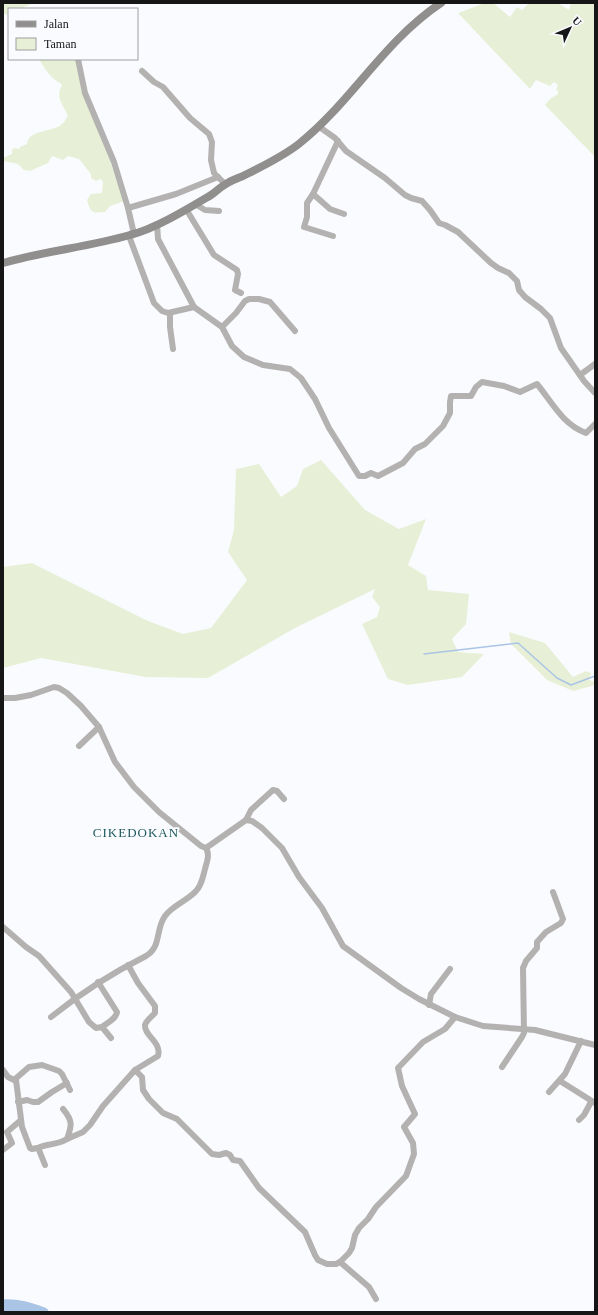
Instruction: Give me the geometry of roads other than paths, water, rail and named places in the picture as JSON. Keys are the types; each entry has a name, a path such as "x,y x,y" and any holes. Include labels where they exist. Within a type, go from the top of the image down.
{"main road":[{"path":"3,263 131,235 186,209 213,194 225,184 281,156 298,144 343,101 399,36 441,3"}],"street":[{"path":"78,60 85,93 114,162 128,208 131,235 154,303 162,310 170,313 194,306"},
{"path":"142,71 154,82 163,87 190,118 209,134 213,150 211,158 213,169 216,175 225,184"},
{"path":"318,126 338,141 346,151 385,178 405,195 422,201 439,223 458,232 491,264 509,273 515,278 518,283 519,290 525,298 541,309 550,318 561,348 595,393"},
{"path":"333,236 304,227 307,217 307,204 338,141"},
{"path":"128,208 176,194 218,177"},
{"path":"313,194 330,209 344,214"},
{"path":"195,204 205,210 219,211"},
{"path":"186,209 214,255 237,270 238,276 235,288 236,291 241,293"},
{"path":"157,224 158,239 194,306 222,327 232,346 244,357 263,365 290,369 301,378 307,386 332,433 359,476 365,476 371,473 378,476 403,463 415,450 425,444 445,424 450,412 451,396 471,396 476,387 482,382 504,386 520,392 537,384 556,411 570,424 586,433 595,424"},
{"path":"222,327 236,313 245,301 249,299 259,299 270,302 295,331"},
{"path":"170,313 173,349"},
{"path":"580,375 595,364"},
{"path":"3,698 37,694 50,688 59,688 66,693 81,706 99,728 115,762 134,788 159,812 199,845 206,848"},
{"path":"79,746 99,728"},
{"path":"206,848 246,820 250,810 273,790 277,791 284,799"},
{"path":"246,820 252,821 262,828 282,848 299,877 322,908 343,946 401,988 429,1005 455,1017 490,1027 524,1029 550,1033 595,1045"},
{"path":"51,1017 74,998 98,982 153,951 157,944 164,917 197,890 201,883 208,858 206,848"},
{"path":"502,1067 522,1037 524,1029 524,964 537,948 537,942 547,931 561,923 564,919 553,892"},
{"path":"3,927 39,956 71,992 93,1026 96,1028 102,1027 117,1015 117,1012 98,982"},
{"path":"16,1080 22,1127 30,1148 33,1150 44,1146 58,1144 83,1132 90,1125 103,1106 136,1070 156,1058 159,1050 145,1026 155,1012 155,1006 138,983 128,965"},
{"path":"429,1005 431,994 450,970"},
{"path":"136,1070 142,1077 143,1090 156,1107 167,1116 177,1119 212,1154 219,1155 226,1152 233,1160 240,1161 259,1188 305,1232 319,1262 331,1265 340,1262 348,1255 358,1230 376,1207 406,1177 414,1157 413,1143 404,1126 415,1114 402,1086 398,1068 423,1042 445,1029 455,1017"},
{"path":"102,1027 111,1038"},
{"path":"549,1092 560,1081 581,1041"},
{"path":"16,1080 29,1067 42,1065 59,1071 70,1090"},
{"path":"3,1070 11,1080 16,1080"},
{"path":"560,1081 593,1102 579,1120"},
{"path":"18,1102 27,1100 38,1102 67,1083"},
{"path":"63,1109 71,1121 67,1139"},
{"path":"3,1150 12,1143 7,1131 21,1120"},
{"path":"38,1148 46,1165"},
{"path":"340,1262 369,1287 376,1299"}],"waterway":[{"path":"424,654 518,643 557,678 571,685 595,676"},
{"path":"3,1304 19,1305 44,1312"},
{"path":"3,1311 14,1309 21,1310"}],"district":[{"name":"CIKEDOKAN","path":"136,832"}]}
